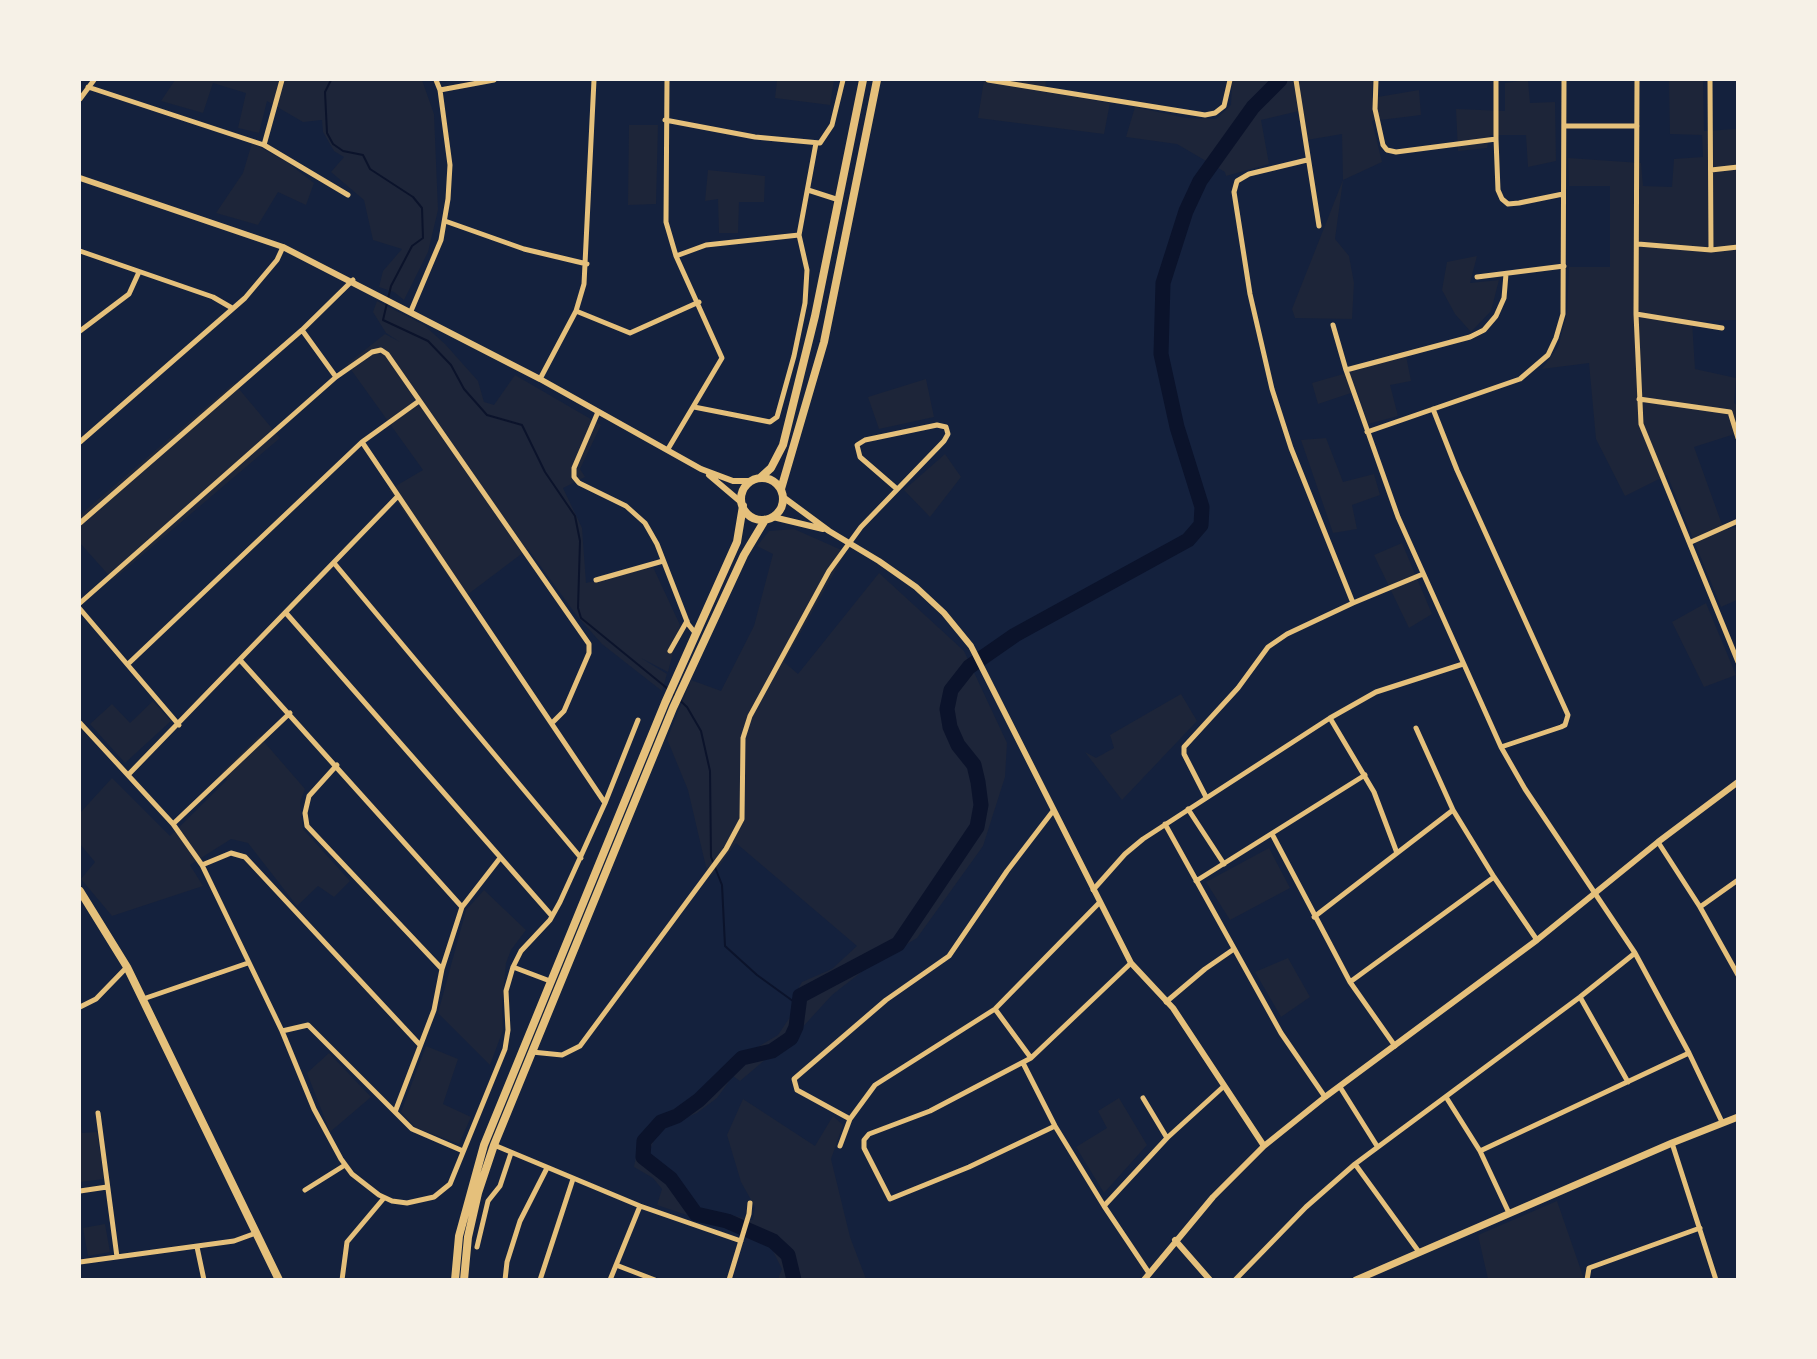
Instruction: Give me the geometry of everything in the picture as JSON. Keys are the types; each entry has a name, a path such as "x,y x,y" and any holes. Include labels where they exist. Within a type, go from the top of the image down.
{"main road":[{"path":"455,1280 459,1236 473,1179 550,981 665,703 737,542 743,490 771,468 783,445 810,340 863,80"},
{"path":"464,1280 468,1237 478,1192 494,1145 532,1052 684,683 744,555 769,519 781,509 782,493 824,342 877,80"},
{"path":"756,480 772,480 782,493"},
{"path":"742,504 752,517 769,519"},
{"path":"80,891 127,967 279,1280"},
{"path":"1356,1280 1737,1117"}],"street":[{"path":"80,99 94,80"},
{"path":"264,146 282,80"},
{"path":"411,311 441,240 445,220 450,171 440,90 436,80"},
{"path":"440,90 494,80"},
{"path":"540,379 576,311 584,288 594,80"},
{"path":"667,80 664,214 676,256 699,302 722,358 668,449"},
{"path":"665,120 755,136 816,143 824,141 832,125 843,80"},
{"path":"988,80 1205,115 1215,113 1224,106 1230,80"},
{"path":"1296,80 1319,226"},
{"path":"1376,80 1375,110 1383,145 1387,150 1395,152 1496,139"},
{"path":"1496,80 1498,190 1502,200 1508,204 1519,203 1563,194"},
{"path":"1367,432 1520,378 1548,355 1563,314 1564,80"},
{"path":"1637,80 1636,314 1641,424 1691,542 1737,663"},
{"path":"1710,80 1711,250"},
{"path":"88,87 264,146 348,195"},
{"path":"1564,126 1637,126"},
{"path":"694,407 770,422 776,419 795,356 806,294 807,270 799,235 816,143"},
{"path":"1307,160 1249,174 1237,181 1234,192 1250,294 1272,389 1291,448 1353,603"},
{"path":"1711,170 1737,167"},
{"path":"80,178 283,247 353,280 668,449 701,469 742,504"},
{"path":"808,190 839,200"},
{"path":"445,220 524,249 586,264"},
{"path":"676,256 706,245 799,235"},
{"path":"1638,244 1711,250 1737,247"},
{"path":"80,442 252,291 283,247"},
{"path":"80,251 213,297 232,308"},
{"path":"1477,277 1564,266"},
{"path":"80,331 129,294 139,272"},
{"path":"1346,370 1470,337 1484,330 1496,316 1504,298 1506,274"},
{"path":"80,523 302,330 353,280"},
{"path":"576,311 630,333 699,302"},
{"path":"1636,314 1722,328"},
{"path":"1333,325 1367,432 1423,574 1501,747 1524,789 1635,953 1689,1053 1722,1122"},
{"path":"302,330 336,377"},
{"path":"80,603 336,377 372,352 381,350 387,354 589,644 589,653 564,711 552,723"},
{"path":"1639,399 1730,412 1737,438"},
{"path":"128,664 362,442 419,401"},
{"path":"1433,409 1457,470 1568,715 1565,725 1561,727 1501,747"},
{"path":"598,412 574,468 575,479 621,502 638,515 652,534 687,621 696,634"},
{"path":"532,1052 562,1055 580,1046 726,849 742,819 743,738 750,716 829,571 849,542 944,441 948,432 945,426 937,425 865,440 857,445 860,457 897,489"},
{"path":"362,442 605,804"},
{"path":"701,469 733,481 756,480"},
{"path":"782,493 830,531 890,568 921,591 944,613 971,646 1131,963 1173,1008 1264,1146"},
{"path":"128,775 179,725 398,496"},
{"path":"769,519 830,531"},
{"path":"1691,542 1737,521"},
{"path":"596,580 663,561"},
{"path":"334,563 581,858"},
{"path":"1206,797 1184,754 1187,744 1238,688 1268,647 1287,634 1423,574"},
{"path":"80,609 179,725"},
{"path":"286,613 552,916"},
{"path":"670,651 687,621"},
{"path":"240,660 290,712 462,907"},
{"path":"1093,890 1132,847 1330,718 1392,686 1463,664"},
{"path":"173,824 290,712"},
{"path":"1330,718 1365,775 1397,853"},
{"path":"80,723 173,824 202,866 282,1031 314,1109 345,1165 366,1186 384,1198 407,1203 439,1195 450,1184 507,1042 505,996 513,967 525,945 552,916 605,804 638,720"},
{"path":"1416,728 1453,810 1494,877 1537,940"},
{"path":"337,765 307,799 305,813 307,826 442,969"},
{"path":"1196,881 1365,775"},
{"path":"1144,1280 1213,1197 1264,1146 1325,1097 1537,940 1658,842 1737,782"},
{"path":"1188,809 1224,864"},
{"path":"1314,917 1453,810"},
{"path":"850,1119 797,1090 794,1079 886,1000 949,957 1008,871 1053,812"},
{"path":"1165,824 1281,1033 1325,1097"},
{"path":"1272,834 1350,982 1395,1046"},
{"path":"1658,842 1700,907 1737,975"},
{"path":"202,866 231,853 245,857 420,1045"},
{"path":"395,1112 434,1010 442,969 462,907 500,858"},
{"path":"1350,982 1494,877"},
{"path":"1700,907 1737,880"},
{"path":"840,1146 850,1119 882,1080 995,1009 1100,902"},
{"path":"1166,1002 1205,969 1234,949"},
{"path":"1235,1280 1306,1207 1377,1146 1580,997 1635,953"},
{"path":"143,999 248,963"},
{"path":"1054,1126 898,1198 890,1199 885,1195 864,1148 864,1140 869,1134 930,1110 1031,1058 1131,963"},
{"path":"80,1007 96,999 127,967"},
{"path":"513,967 550,981"},
{"path":"1580,997 1628,1082"},
{"path":"995,1009 1031,1058"},
{"path":"282,1031 308,1025 412,1129 463,1151"},
{"path":"1480,1151 1689,1053"},
{"path":"1023,1063 1054,1126 1149,1273"},
{"path":"1104,1206 1167,1138 1223,1087"},
{"path":"1340,1088 1377,1146"},
{"path":"1446,1097 1480,1151 1509,1213"},
{"path":"1143,1098 1167,1138"},
{"path":"98,1113 117,1257"},
{"path":"1672,1143 1716,1280"},
{"path":"494,1145 640,1206 742,1238"},
{"path":"477,1246 488,1201 500,1186 511,1153"},
{"path":"1355,1164 1419,1252"},
{"path":"305,1190 345,1165"},
{"path":"505,1280 507,1262 520,1221 547,1168"},
{"path":"540,1280 573,1179"},
{"path":"80,1191 107,1187"},
{"path":"342,1280 347,1242 384,1198"},
{"path":"729,1280 748,1218 750,1203"},
{"path":"610,1280 640,1206"},
{"path":"1587,1280 1589,1268 1700,1228"},
{"path":"80,1262 234,1241 256,1233"},
{"path":"1175,1240 1210,1280"},
{"path":"197,1247 204,1280"},
{"path":"616,1265 655,1280"}],"shaded area":[{"path":"175,80 422,80 434,114 438,210 428,252 404,300 394,292 379,287 383,271 402,249 373,240 364,200 331,172 344,157 334,151 323,132 322,120 303,122 267,101 259,133 238,128 246,93 213,83 203,113 161,101"},
{"path":"777,80 834,80 830,105 775,98"},
{"path":"984,80 1046,80 1045,92 1110,103 1104,134 978,118"},
{"path":"1232,80 1373,80 1372,98 1419,90 1421,115 1372,121 1382,162 1343,180 1342,134 1307,140 1303,110 1261,120 1269,164 1226,176 1225,172 1177,144 1126,137 1135,107 1186,118 1216,119 1231,105"},
{"path":"1528,80 1530,103 1555,102 1556,161 1528,167 1526,135 1490,135 1487,148 1458,151 1456,109 1505,111 1505,83"},
{"path":"1669,80 1703,80 1704,131 1737,129 1738,320 1692,321 1695,369 1736,378 1734,403 1737,405 1738,433 1694,447 1724,530 1737,527 1737,600 1721,607 1667,475 1625,496 1596,439 1589,363 1542,369 1558,347 1567,313 1569,267 1610,267 1610,186 1569,186 1568,158 1641,163 1643,186 1672,187 1674,159 1703,157 1702,135 1670,134"},
{"path":"629,125 658,125 656,204 628,205"},
{"path":"252,143 287,162 314,183 306,205 278,192 258,225 216,213 243,173"},
{"path":"708,170 765,176 764,202 739,202 738,233 719,233 718,199 705,201"},
{"path":"1343,180 1335,239 1349,256 1354,283 1352,319 1295,318 1292,309"},
{"path":"1477,256 1470,283 1499,280 1491,311 1471,332 1455,314 1442,290 1447,262"},
{"path":"377,301 424,325 445,344 478,381 484,402 494,405 515,375 601,425 580,469 585,477 563,488 582,528 586,583 653,567 680,625 668,672 641,658 667,674 662,691 602,644 577,616 528,549 463,598 389,490 423,470 347,364 385,334 400,342 386,333 373,312"},
{"path":"1406,356 1411,381 1390,385 1398,416 1368,424 1357,391 1318,404 1312,383"},
{"path":"926,379 934,417 879,429 868,397"},
{"path":"234,383 280,438 113,580 80,543 80,515"},
{"path":"1326,438 1343,482 1374,474 1380,495 1352,505 1357,529 1333,533 1301,440"},
{"path":"945,454 961,477 930,517 904,490"},
{"path":"794,529 846,552 784,662 798,674 879,573 964,651 1007,743 1005,777 983,846 917,938 864,970 832,995 799,1031 740,1081 733,1076 717,1098 697,1113 667,1126 654,1140 649,1153 652,1162 675,1174 688,1197 700,1208 753,1220 755,1207 741,1182 727,1135 743,1099 815,1146 833,1116 843,1125 831,1159 850,1237 866,1279 778,1279 782,1269 771,1247 758,1239 657,1205 662,1189 653,1178 634,1167 638,1145 657,1118 694,1098 712,1083 737,1054 756,1048 778,1035 792,1014 795,994 802,982 832,969 857,946 736,843 712,876 706,867 688,790 667,739 691,680 721,691 754,626 773,554 757,546 769,531"},
{"path":"1402,543 1432,614 1409,628 1374,555"},
{"path":"1706,603 1736,675 1704,687 1672,622"},
{"path":"1181,694 1197,721 1122,800 1085,752 1096,758 1114,748 1110,735"},
{"path":"153,701 171,721 125,763 90,724 112,704 130,723"},
{"path":"259,736 305,789 300,802 303,829 350,881 334,897 318,886 297,906 248,843 231,839 190,865 203,886 112,916 81,879 95,862 80,844 80,813 112,778 170,836 227,780 221,773"},
{"path":"1269,848 1290,888 1230,920 1206,882"},
{"path":"484,890 526,930 511,950 506,963 502,1007 503,1030 490,1065 438,1013 466,910"},
{"path":"1288,958 1310,997 1281,1017 1255,972"},
{"path":"426,1046 458,1059 443,1104 471,1117 459,1144 416,1128 401,1112"},
{"path":"329,1053 371,1097 330,1132 307,1073"},
{"path":"1119,1098 1147,1145 1104,1193 1076,1147 1107,1128 1098,1111"},
{"path":"80,1116 82,1133 97,1132 104,1179 80,1182"},
{"path":"1557,1201 1584,1279 1488,1279 1478,1235"},
{"path":"105,1224 110,1252 88,1256 83,1228"}],"waterway":[{"path":"331,80 325,92 327,133 333,144 343,151 363,155 370,169 413,197 422,208 423,238 412,246 391,286 383,320 428,341 451,365 464,389 487,415 522,425 545,472 575,516 580,541 578,608 581,618 668,689"},
{"path":"794,1280 788,1255 773,1241 727,1221 696,1214 671,1179 643,1157 644,1141 661,1122 677,1116 699,1100 742,1058 772,1051 791,1038 796,1027 800,996 898,944 977,827 981,805 974,765 958,745 950,727 947,709 951,690 969,667 1015,635 1188,540 1201,525 1202,507 1177,427 1161,354 1163,283 1186,211 1200,181 1253,107 1280,80"},
{"path":"672,693 687,707 701,731 710,771 711,857 722,885 725,946 757,975 797,1004"}]}
